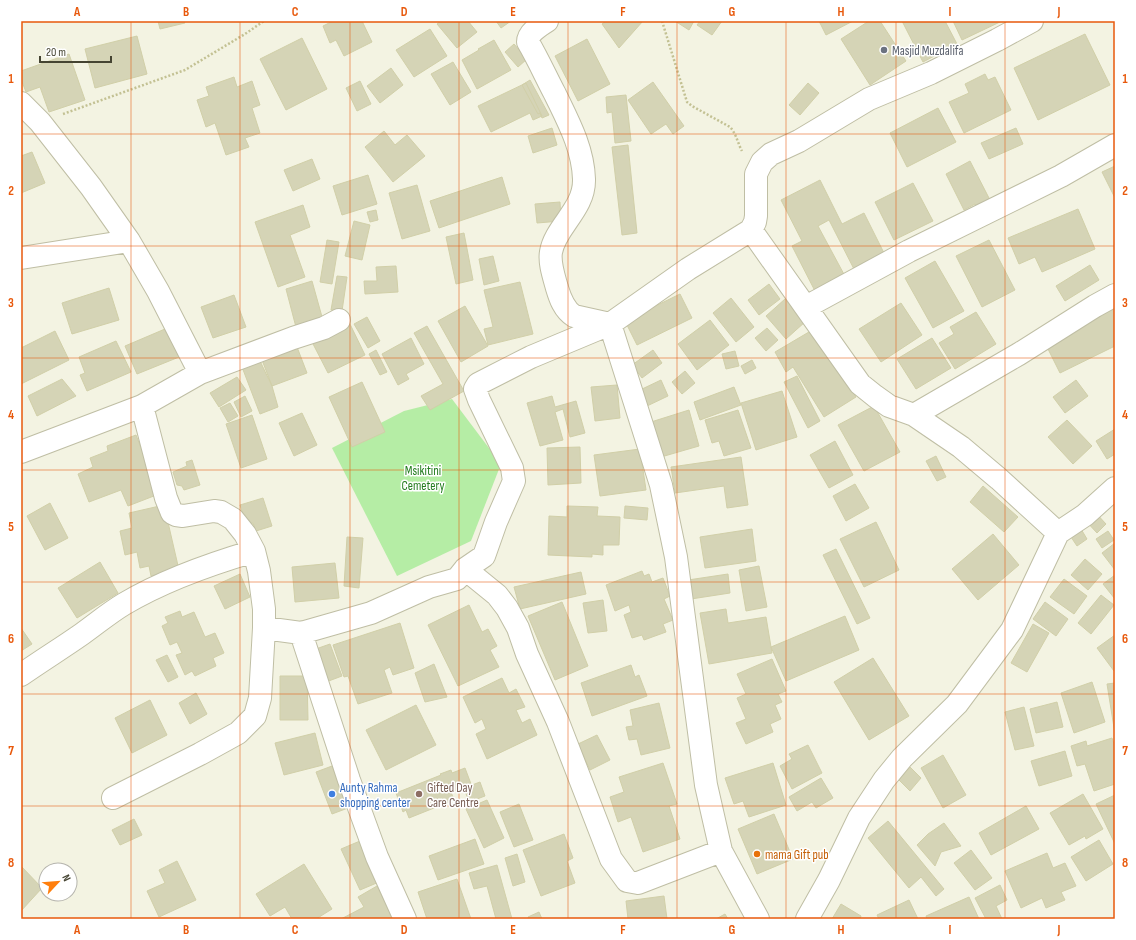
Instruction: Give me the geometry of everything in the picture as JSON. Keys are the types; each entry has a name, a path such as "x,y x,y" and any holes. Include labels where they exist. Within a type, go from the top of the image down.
{"street":[{"path":"546,21 531,35 528,42 571,126 581,153 584,180 582,193 577,206 554,242 550,253 552,270 559,294 569,313 574,316 610,324"},
{"path":"264,628 301,633 371,613 429,587 457,579 465,569 484,556 496,522 514,481 512,468 479,400 476,386 531,357 610,324 688,269 750,230 755,222 756,216 756,174 762,162 771,154 799,141 869,99 937,70 1032,21"},
{"path":"21,103 40,122 91,187 129,241 158,291 200,373"},
{"path":"806,307 909,251 1060,176 1115,144"},
{"path":"750,230 860,384 889,406 914,415 961,447 999,479 1058,533"},
{"path":"21,258 129,241"},
{"path":"914,415 1019,354 1115,295"},
{"path":"21,452 142,406 200,373 324,328 339,320"},
{"path":"610,324 661,485 676,557 706,785 721,851 758,919"},
{"path":"113,798 238,733 246,727 255,716 260,698 264,609 259,571 254,551 245,534 228,515 214,511 183,516 176,515 170,510 142,406"},
{"path":"808,919 859,818 884,780 902,758 957,704 1012,630 1058,533 1085,515 1115,488"},
{"path":"21,675 130,601 154,588 219,562 254,551"},
{"path":"465,569 497,595 507,608 518,628 526,654 558,722 611,859 626,881 638,883 721,851"},
{"path":"301,633 349,780 377,857 405,919"}],"path":[{"path":"40,122 185,70 264,21"},
{"path":"662,21 676,63 680,85 687,102 733,130 737,143 756,174"}],"green space":[{"name":"Msikitini Cemetery","path":"452,399 501,464 471,541 397,576 332,448 404,411"}],"building":[{"path":"158,21 184,21 185,23 160,29"},
{"path":"333,21 362,21 372,42 344,56 336,40 330,43 323,26"},
{"path":"441,21 468,21 477,32 457,48 437,24"},
{"path":"496,21 511,21 501,28"},
{"path":"606,21 643,21 619,48 602,24"},
{"path":"675,21 694,21 689,30"},
{"path":"700,21 722,21 712,35 697,25"},
{"path":"819,21 853,21 826,35"},
{"path":"869,21 880,21 906,61 870,85 841,39"},
{"path":"902,21 945,21 957,44 923,62"},
{"path":"953,21 1002,21 962,40"},
{"path":"430,29 447,56 414,77 396,50"},
{"path":"1085,34 1110,85 1038,120 1014,68"},
{"path":"137,36 147,74 95,88 85,49"},
{"path":"302,38 327,89 286,110 260,59"},
{"path":"587,39 610,84 578,101 555,56"},
{"path":"494,40 511,70 477,89 462,60"},
{"path":"514,44 527,59 518,67 505,52"},
{"path":"69,54 85,100 49,112 40,87 26,92 21,79 21,71"},
{"path":"453,62 471,92 450,105 431,74"},
{"path":"391,68 403,85 380,103 367,86"},
{"path":"985,74 988,80 995,77 1011,110 964,133 949,102 969,93 965,84"},
{"path":"234,77 237,87 252,81 260,105 252,108 260,133 245,138 249,147 226,155 215,123 206,127 197,100 209,96 206,87"},
{"path":"530,80 549,115 542,118 540,113 538,114 522,85"},
{"path":"360,81 371,104 357,111 346,88"},
{"path":"653,82 684,126 673,134 666,124 651,134 628,100"},
{"path":"526,83 542,116 533,120 530,113 491,132 478,106"},
{"path":"808,83 819,93 800,115 789,105"},
{"path":"626,95 631,141 615,143 612,112 607,113 606,97"},
{"path":"938,108 956,142 907,167 890,133"},
{"path":"552,128 557,145 533,153 528,136"},
{"path":"1016,128 1023,144 989,159 981,143"},
{"path":"384,131 395,145 407,135 425,156 393,182 365,147"},
{"path":"628,145 637,233 622,235 612,147"},
{"path":"32,152 45,183 21,193 21,156"},
{"path":"312,159 320,179 293,191 284,170"},
{"path":"970,161 991,202 977,209 975,204 964,210 946,174"},
{"path":"1115,166 1115,198 1102,172"},
{"path":"368,175 377,204 342,215 333,186"},
{"path":"502,177 510,204 439,228 430,201"},
{"path":"820,180 842,224 864,213 886,257 856,273 829,220 818,226 846,278 816,293 792,246 802,241 781,200"},
{"path":"913,183 933,221 894,240 875,202"},
{"path":"417,185 430,231 402,239 389,193"},
{"path":"560,202 561,221 537,223 535,204"},
{"path":"303,205 310,227 290,235 305,277 278,287 255,222"},
{"path":"1078,209 1095,249 1042,272 1035,257 1019,264 1008,238"},
{"path":"376,210 378,220 370,222 367,212"},
{"path":"354,221 370,225 362,260 345,256"},
{"path":"464,233 473,280 456,284 446,237"},
{"path":"327,240 339,242 332,284 320,282"},
{"path":"989,240 1015,290 982,307 956,256"},
{"path":"493,256 499,281 484,285 479,259"},
{"path":"935,261 964,311 933,328 905,278"},
{"path":"1090,265 1099,280 1065,301 1056,286"},
{"path":"396,266 398,292 365,294 364,281 377,281 376,267"},
{"path":"337,276 347,277 342,311 331,310"},
{"path":"312,281 324,324 297,331 286,289"},
{"path":"520,282 533,334 488,345 484,329 493,327 484,290"},
{"path":"769,284 780,299 759,315 748,300"},
{"path":"109,288 119,320 72,334 62,303"},
{"path":"680,294 692,318 637,345 625,321"},
{"path":"234,295 246,327 213,338 201,307"},
{"path":"731,298 754,327 736,342 713,313"},
{"path":"785,299 805,322 786,339 766,316"},
{"path":"901,303 922,335 881,362 859,329"},
{"path":"465,306 488,346 461,362 438,321"},
{"path":"1115,308 1115,346 1060,373 1045,343"},
{"path":"976,312 996,344 955,369 939,343 954,334 950,327"},
{"path":"367,317 380,341 368,348 354,324"},
{"path":"710,320 729,345 697,370 678,344"},
{"path":"349,322 365,355 328,373 311,340"},
{"path":"172,326 184,355 137,374 125,346"},
{"path":"427,326 464,391 430,410 421,396 443,384 414,333"},
{"path":"767,328 778,340 766,351 755,338"},
{"path":"814,329 856,397 824,417 793,367 786,372 775,352"},
{"path":"55,331 69,360 21,384 21,348"},
{"path":"411,338 424,364 406,374 409,379 398,385 382,354"},
{"path":"932,338 951,368 916,389 897,359"},
{"path":"116,341 131,372 87,391 80,375 85,373 79,357"},
{"path":"297,347 307,373 272,386 262,360"},
{"path":"376,350 387,372 380,375 369,354"},
{"path":"653,350 662,363 642,378 632,365"},
{"path":"735,351 739,366 726,369 722,354"},
{"path":"752,360 756,368 745,374 741,366"},
{"path":"260,361 272,386 278,407 260,414 242,367"},
{"path":"685,371 695,383 682,394 672,382"},
{"path":"797,376 820,421 808,428 784,382"},
{"path":"237,377 246,390 219,407 210,393"},
{"path":"62,379 76,396 37,416 28,396"},
{"path":"661,380 668,396 647,406 640,390"},
{"path":"1076,380 1088,396 1065,413 1053,397"},
{"path":"362,382 385,432 352,447 329,397"},
{"path":"617,385 620,418 595,421 591,387"},
{"path":"734,387 741,405 700,420 694,402"},
{"path":"782,391 797,437 756,450 741,403"},
{"path":"245,396 252,411 241,417 234,402"},
{"path":"552,396 555,407 576,401 585,433 570,437 563,409 555,412 563,440 540,446 527,403"},
{"path":"230,403 238,416 228,422 220,408"},
{"path":"874,406 900,452 864,471 838,425"},
{"path":"689,410 699,446 661,457 651,422"},
{"path":"738,410 751,448 724,456 719,441 712,443 705,420"},
{"path":"302,413 317,445 294,456 279,423"},
{"path":"252,415 267,459 241,468 226,424"},
{"path":"1067,420 1092,446 1073,464 1048,437"},
{"path":"1115,429 1115,454 1107,459 1096,441"},
{"path":"136,435 159,494 128,506 121,490 89,502 78,474 93,467 90,458 108,451 107,446"},
{"path":"835,441 853,475 829,488 810,455"},
{"path":"580,447 581,483 548,485 547,448"},
{"path":"640,449 646,490 600,496 594,455"},
{"path":"936,456 946,477 937,481 926,461"},
{"path":"741,457 748,505 727,508 724,486 675,493 671,467"},
{"path":"192,460 200,485 184,490 182,486 177,485 173,472 187,466 186,462"},
{"path":"855,484 869,508 846,521 833,496"},
{"path":"983,486 1018,517 1004,532 970,502"},
{"path":"263,498 272,526 256,531 253,523 246,525 240,505"},
{"path":"50,503 68,538 45,550 27,516"},
{"path":"164,505 179,570 151,576 149,566 140,568 137,552 125,555 120,531 132,528 129,513"},
{"path":"567,506 598,507 597,516 620,517 619,545 603,545 603,555 592,554 592,557 548,555 549,516 567,517"},
{"path":"625,506 648,508 647,520 624,518"},
{"path":"1094,511 1106,524 1097,533 1085,520"},
{"path":"876,522 899,570 864,587 840,539"},
{"path":"1078,524 1087,539 1077,546 1067,531"},
{"path":"752,529 756,561 705,568 700,537"},
{"path":"1108,531 1114,540 1102,548 1096,539"},
{"path":"993,534 1019,565 978,600 952,569"},
{"path":"347,537 363,538 359,588 344,586"},
{"path":"1115,543 1115,570 1102,553"},
{"path":"836,549 870,618 857,624 823,555"},
{"path":"1085,559 1102,574 1088,590 1071,575"},
{"path":"100,562 118,593 77,618 58,588"},
{"path":"335,563 339,598 295,602 292,567"},
{"path":"759,566 767,607 746,611 739,570"},
{"path":"642,571 644,576 649,574 652,582 663,578 670,596 664,599 673,620 663,624 666,632 644,640 642,635 632,638 624,615 631,612 629,605 615,611 606,585"},
{"path":"581,572 586,594 520,609 514,587"},
{"path":"240,574 250,597 225,609 214,586"},
{"path":"728,574 730,593 691,599 688,580"},
{"path":"1115,575 1115,599 1103,584"},
{"path":"1064,579 1087,596 1074,614 1050,597"},
{"path":"1101,595 1114,605 1091,634 1078,623"},
{"path":"603,600 607,631 588,633 583,603"},
{"path":"562,602 588,666 555,680 528,616"},
{"path":"1045,602 1068,619 1056,636 1033,619"},
{"path":"469,605 482,632 488,629 497,646 490,650 499,667 458,686 428,625"},
{"path":"726,609 728,623 766,617 772,653 709,664 700,613"},
{"path":"180,611 182,617 194,612 205,637 215,633 224,653 213,658 216,666 195,676 192,671 185,675 176,655 182,653 177,642 170,645 162,626 168,623 165,617"},
{"path":"845,616 859,650 786,681 771,647"},
{"path":"400,623 414,668 393,675 390,667 384,670 392,693 358,704 348,676 344,677 333,645"},
{"path":"1033,624 1049,633 1027,672 1011,663"},
{"path":"21,628 32,644 21,651"},
{"path":"1115,635 1115,670 1114,671 1097,648"},
{"path":"330,644 342,676 326,682 313,650"},
{"path":"167,655 178,677 168,682 156,660"},
{"path":"873,658 909,716 869,740 834,682"},
{"path":"772,659 786,691 778,694 782,702 775,705 781,719 770,724 773,732 746,744 736,723 746,719 737,698 746,694 737,674"},
{"path":"434,664 447,697 425,702 415,673"},
{"path":"631,665 635,677 639,675 647,696 592,716 581,683"},
{"path":"280,676 307,676 308,720 280,720"},
{"path":"502,678 509,693 516,689 525,707 516,710 522,723 530,719 537,735 487,759 476,734 486,729 482,719 475,723 463,697"},
{"path":"1092,682 1105,722 1074,733 1061,693"},
{"path":"1115,683 1115,734 1107,684"},
{"path":"196,693 207,714 190,724 179,703"},
{"path":"150,700 167,735 132,753 115,718"},
{"path":"1057,702 1063,727 1036,733 1030,709"},
{"path":"659,703 670,748 641,755 637,739 629,740 626,727 633,726 630,710"},
{"path":"416,705 436,745 386,770 366,730"},
{"path":"1024,707 1034,746 1015,750 1005,712"},
{"path":"315,733 323,765 284,775 275,743"},
{"path":"597,735 610,760 590,770 578,744"},
{"path":"1112,738 1115,747 1115,784 1094,791 1085,764 1077,766 1071,746 1086,741 1087,746"},
{"path":"808,745 822,773 792,789 780,766 792,759 789,754"},
{"path":"1065,751 1072,776 1039,786 1031,761"},
{"path":"943,755 966,795 943,808 921,768"},
{"path":"663,763 677,804 669,806 680,839 643,852 631,817 618,822 610,797 624,792 619,777"},
{"path":"773,763 786,805 749,817 743,801 734,804 725,778"},
{"path":"332,766 348,808 332,814 316,772"},
{"path":"910,767 921,778 910,791 899,780"},
{"path":"465,768 471,784 451,792 454,800 409,818 406,810 403,812 396,793 451,770 452,773"},
{"path":"821,778 833,798 816,808 812,802 797,811 789,797"},
{"path":"480,782 485,796 469,802 464,788"},
{"path":"1083,794 1103,829 1086,839 1085,836 1069,845 1050,813"},
{"path":"1115,795 1115,844 1096,804"},
{"path":"487,800 504,838 484,848 466,809"},
{"path":"519,804 533,840 514,847 500,812"},
{"path":"1026,806 1039,829 991,855 979,833"},
{"path":"774,814 793,859 757,874 738,829"},
{"path":"134,819 142,835 120,845 112,830"},
{"path":"888,821 944,889 936,896 921,877 909,888 868,838"},
{"path":"944,823 961,846 941,852 935,866 917,845 928,834"},
{"path":"564,834 573,858 567,861 575,883 541,896 523,850"},
{"path":"475,839 484,864 438,880 429,856"},
{"path":"1099,840 1113,864 1086,881 1071,857"},
{"path":"360,841 379,882 360,890 341,849"},
{"path":"971,850 992,878 975,890 954,863"},
{"path":"1047,853 1053,868 1065,863 1076,886 1061,892 1065,900 1046,908 1042,898 1021,908 1005,871"},
{"path":"517,854 525,882 513,886 505,858"},
{"path":"177,861 196,900 159,917 147,891 165,883 159,870"},
{"path":"304,864 332,909 316,919 292,919 285,907 270,916 256,894"},
{"path":"497,865 512,919 496,919 487,886 474,889 469,873"},
{"path":"21,866 38,884 38,892 21,911"},
{"path":"457,879 471,919 427,919 418,892"},
{"path":"1000,885 1007,900 996,906 1002,919 986,919 975,898"},
{"path":"377,886 394,919 341,919 364,907 358,897"},
{"path":"664,896 667,919 628,919 626,901"},
{"path":"969,897 979,919 927,919 926,916"},
{"path":"909,900 918,919 879,919 877,915"},
{"path":"841,904 861,916 860,919 832,919"},
{"path":"539,912 542,919 529,919 528,917"},
{"path":"725,914 728,919 716,919"}],"place":[{"name":"Masjid Muzdalifa","path":"884,50"},
{"name":"Aunty Rahma shopping center","path":"332,794"},
{"name":"Gifted Day Care Centre","path":"419,794"},
{"name":"mama Gift pub","path":"757,854"}]}
